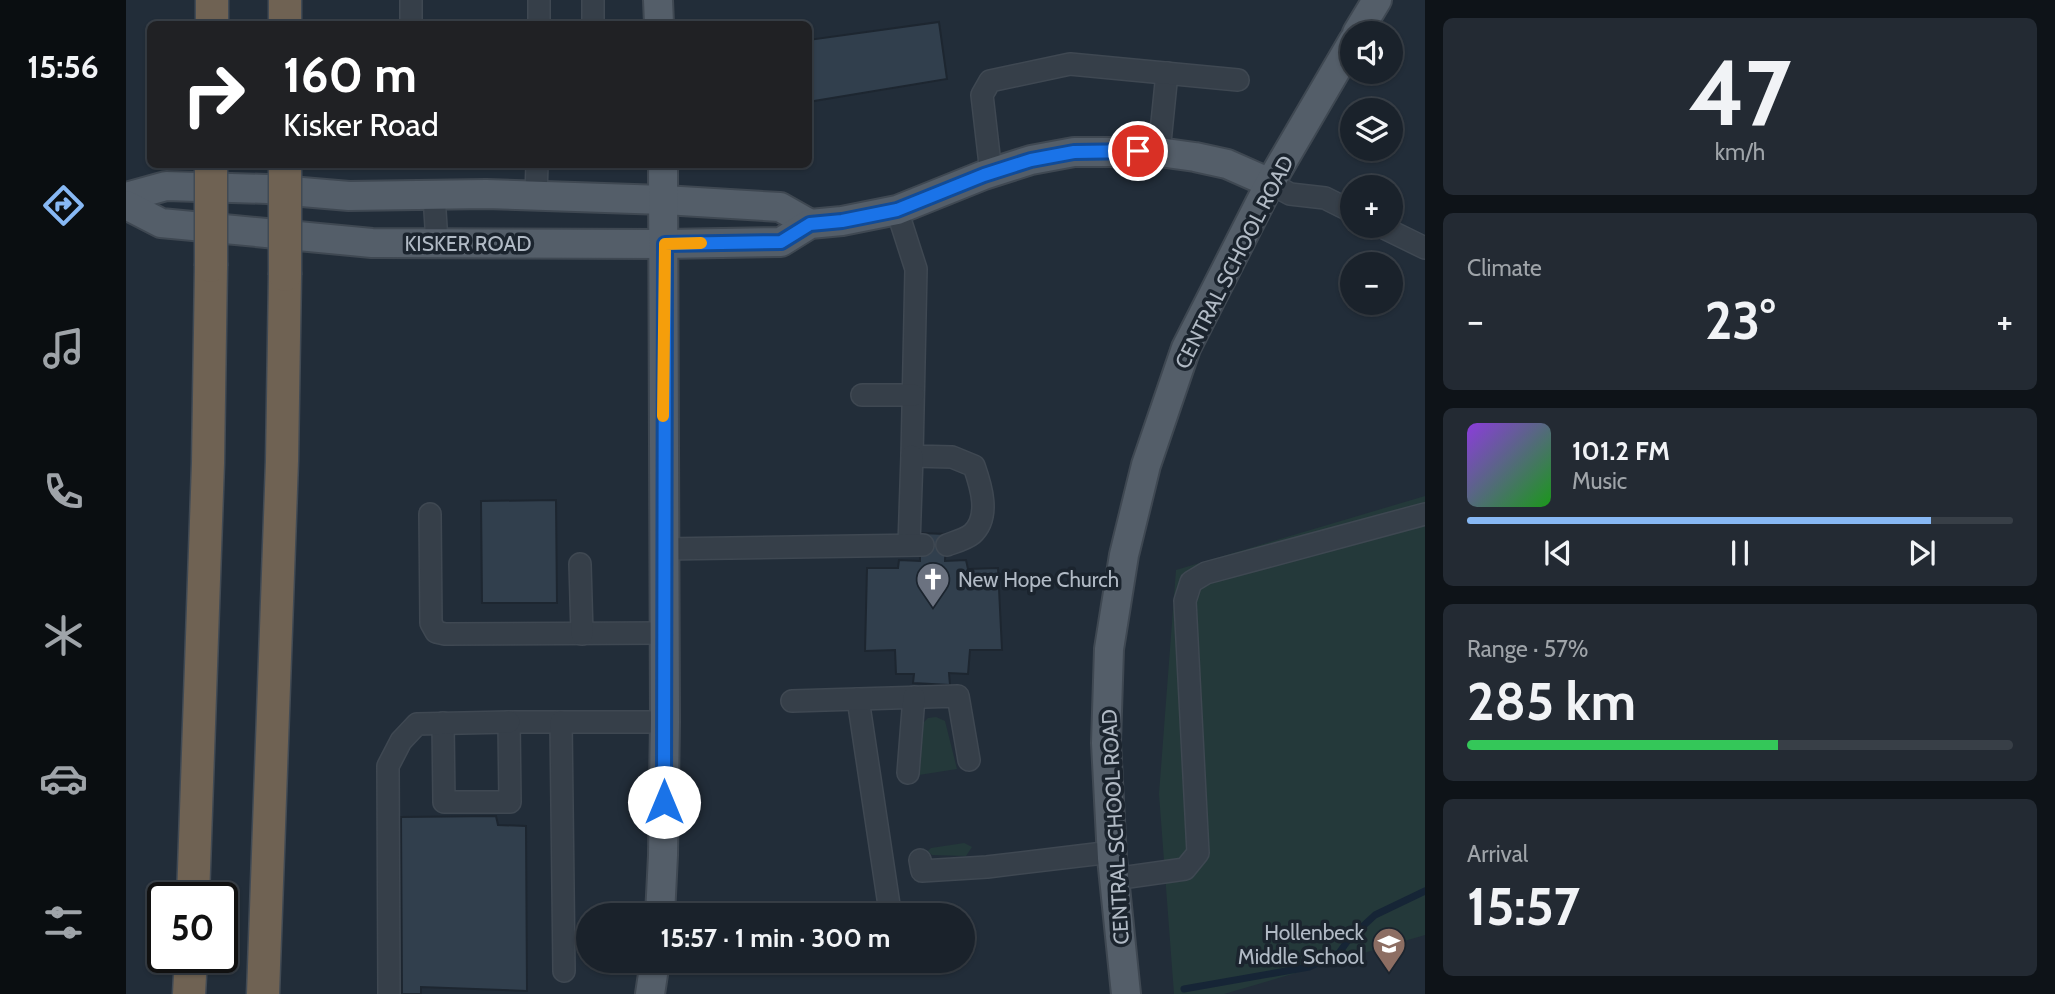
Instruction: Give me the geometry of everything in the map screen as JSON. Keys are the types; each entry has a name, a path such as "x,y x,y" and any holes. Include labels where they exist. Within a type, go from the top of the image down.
{"highway":[{"path":"212,0 212,21"},
{"path":"285,0 285,21"},
{"path":"194,882 208,477 211,168"},
{"path":"262,994 282,474 285,168"},
{"path":"189,994 190,973"}],"main road":[{"path":"658,0 659,21"},
{"path":"1364,21 1377,0"},
{"name":"CENTRAL SCHOOL ROAD","path":"1126,994 1113,865 1106,743 1109,649 1124,555 1146,465 1186,348 1270,183 1340,63"},
{"name":"KISKER ROAD","path":"126,205 161,223 372,243 781,242 810,224 842,221 897,210 991,173 1031,160 1074,152 1159,152 1227,164 1270,183"},
{"path":"660,903 664,722 663,168"},
{"path":"126,197 166,186 267,189 349,196 536,196 664,200 780,207 810,224"},
{"path":"650,994 653,973"}],"lane":[{"path":"411,0 411,21"},
{"path":"539,0 539,21"},
{"path":"593,0 593,21"},
{"path":"991,173 982,95 990,81 1070,64 1238,80"},
{"path":"1159,152 1167,73"},
{"path":"536,196 537,168"},
{"path":"1270,183 1290,194 1325,198 1340,206"},
{"path":"434,195 437,243"},
{"path":"663,549 916,545 912,456 916,270 897,210"},
{"path":"1403,237 1425,247"},
{"path":"862,396 913,395"},
{"path":"912,456 952,457 974,466 982,488 982,521 971,535 947,545"},
{"path":"430,514 430,623 436,632 663,633"},
{"path":"920,860 922,871 1113,865 1185,869 1198,853 1185,601 1191,582 1206,573 1425,514"},
{"path":"580,564 582,634"},
{"path":"792,701 958,696 970,760"},
{"path":"908,773 914,697"},
{"path":"858,699 889,903"},
{"path":"443,723 444,802 510,802 509,722"},
{"path":"561,722 564,971"},
{"path":"389,994 388,766 401,741 417,724 664,722"}],"green space":[{"path":"1425,496 1425,935 1224,994 1174,994 1159,794 1176,570"},
{"path":"936,717 945,721 957,769 919,775 916,770 920,726 928,718"},
{"path":"964,843 972,847 966,856 932,855 928,851 931,848"}],"building":[{"path":"939,22 947,79 812,101 812,39"},
{"path":"556,500 557,603 482,603 481,501"},
{"name":"New Hope Church","path":"920,533 946,534 945,561 966,560 968,569 998,568 1002,650 970,650 968,674 949,673 950,685 913,683 914,674 896,674 895,650 865,651 867,568 898,568 899,560 920,561"},
{"path":"496,816 498,825 526,826 527,991 421,987 421,994 402,994 401,817"}],"waterway":[{"path":"1184,989 1309,967 1339,953 1349,939 1375,915 1425,891"}],"slow traffic":[{"path":"663,416 665,244 701,243"}],"place":[{"name":"New Hope Church","path":"933,609"},
{"name":"Hollenbeck Middle School","path":"1389,974"}],"route":[{"path":"664,802 665,244 781,242 810,224 842,221 897,210 984,175 1031,160 1074,152 1138,151"}]}
